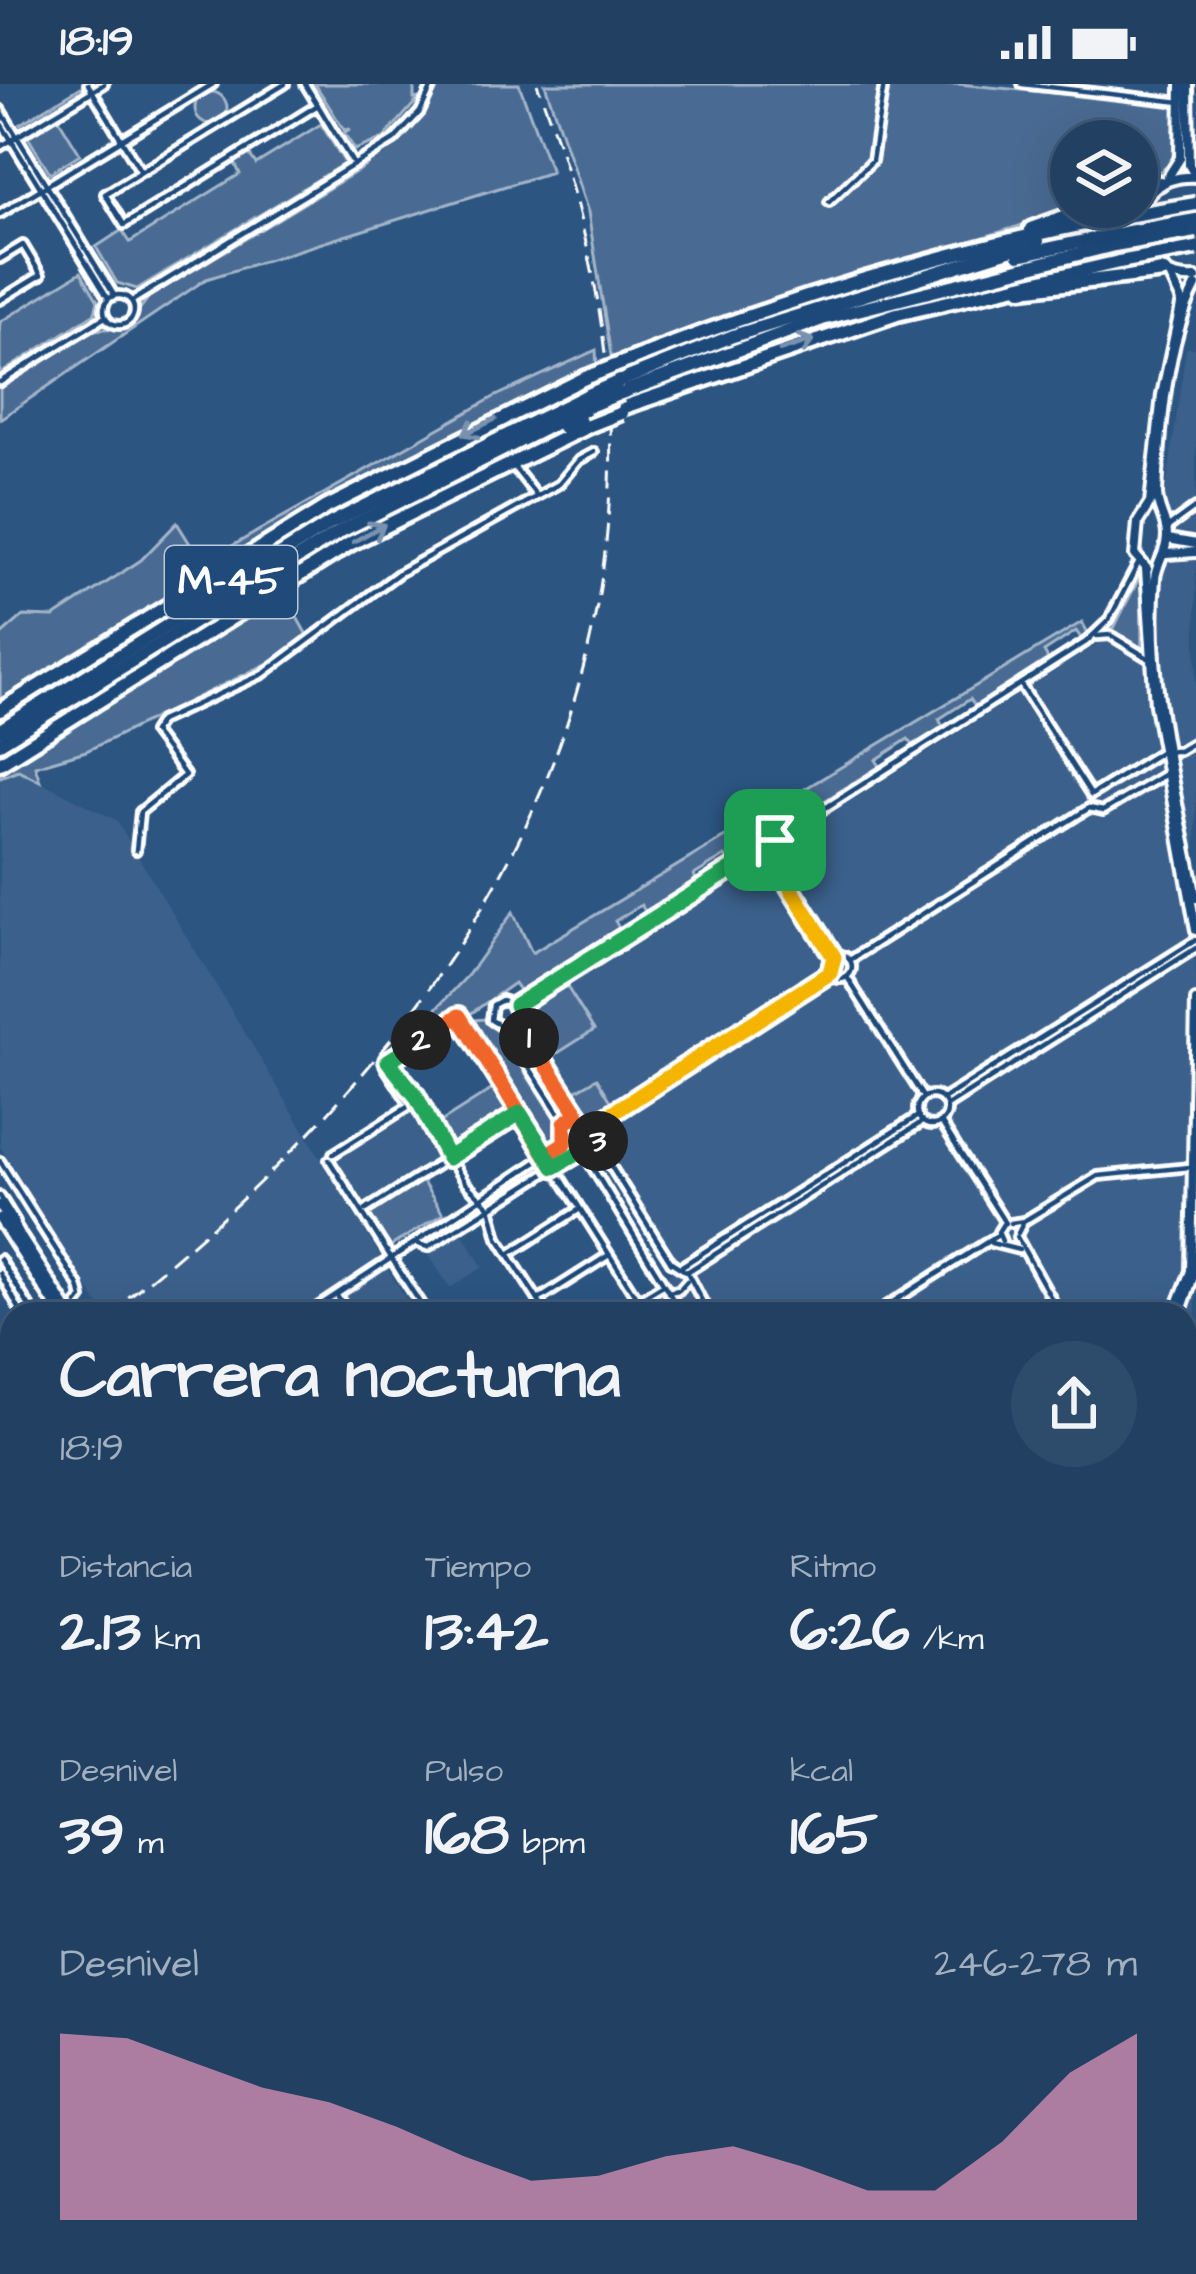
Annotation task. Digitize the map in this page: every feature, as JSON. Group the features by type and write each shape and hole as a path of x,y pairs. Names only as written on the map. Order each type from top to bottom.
{"highway":[{"path":"1158,184 1163,182"},
{"path":"1158,211 1196,204"},
{"name":"M-45","path":"0,730 258,565 471,455 822,319 1196,220"},
{"path":"981,246 1050,222"},
{"path":"0,708 226,567 395,469 585,378 810,294 981,246 1065,228"},
{"path":"914,280 1072,228"},
{"name":"M-45","path":"621,398 733,336 914,280 1113,240 1196,231"},
{"path":"226,567 471,455 621,398 687,384 949,300 1196,248"},
{"path":"949,300 1167,274"},
{"path":"0,763 351,543 587,412"},
{"name":"M-45","path":"0,742 471,455"},
{"path":"0,763 174,633"}],"main road":[{"path":"1163,182 1196,172 1189,155 1184,84"},
{"path":"1188,104 1180,158 1141,206 1137,235 1149,260 1167,274 1196,282 1172,375 1160,514 1167,533 1166,554 1157,568 1166,773 1196,929"},
{"path":"1166,752 1136,532 1146,514 1182,302 1167,274"},
{"path":"1146,514 1160,514"},
{"path":"1167,533 1196,548"},
{"path":"1166,554 1196,548"},
{"path":"1142,567 1157,568"},
{"path":"1166,773 1196,898"},
{"path":"1181,1302 1191,1271 1196,1000"},
{"path":"0,1205 59,1302"},
{"path":"0,1223 58,1302"},
{"path":"1182,1302 1196,1268"}],"street":[{"path":"0,147 90,88 104,84"},
{"path":"0,214 213,84"},
{"path":"285,84 105,194 124,224 319,105"},
{"path":"305,84 354,165"},
{"path":"0,122 111,297 131,301 406,129 433,84"},
{"path":"829,202 872,161 884,84"},
{"path":"1022,84 1100,88 1188,104"},
{"path":"90,88 141,172"},
{"path":"0,109 35,179 44,187"},
{"path":"0,260 23,245 41,275 2,299 0,289"},
{"path":"0,382 104,317 111,297"},
{"path":"104,317 125,324 134,314 131,301"},
{"path":"136,850 140,812 185,775 159,746 153,732 160,722 263,674 399,573 560,484 594,452"},
{"path":"514,467 536,495"},
{"path":"1167,533 1196,507"},
{"path":"1160,514 1186,513"},
{"path":"516,1005 753,856 758,837 775,840 1086,642 1109,620 1142,567"},
{"path":"1086,642 1105,634 1148,658"},
{"path":"1021,685 1106,806"},
{"path":"834,957 850,960 1089,808 1095,794 1166,752 1196,741"},
{"path":"1089,808 1098,812 1166,773 1153,759"},
{"path":"773,860 778,848 775,840"},
{"path":"753,856 773,860 834,957 830,973"},
{"path":"1017,1235 998,1216 941,1122 945,1103 1196,944"},
{"path":"850,960 847,976 923,1097 920,1119"},
{"path":"597,1123 830,973 847,976"},
{"path":"516,1005 502,1000 493,1005 491,1020 504,1028 565,1123 565,1143"},
{"path":"516,1005 518,1020 578,1114 597,1123"},
{"path":"419,1302 331,1157 414,1103 416,1096 388,1061 459,1016 638,1300"},
{"path":"504,1028 518,1020"},
{"path":"923,1097 945,1103"},
{"path":"414,1103 465,1183 490,1208"},
{"path":"366,1210 520,1113"},
{"path":"565,1123 578,1114"},
{"path":"668,1292 680,1290 686,1272 920,1119 941,1122"},
{"path":"597,1123 597,1144 671,1262 686,1272 702,1302"},
{"path":"326,1302 565,1143"},
{"path":"565,1143 581,1152 674,1302"},
{"path":"418,1244 428,1246 597,1144"},
{"path":"0,1161 79,1286 80,1302"},
{"path":"1005,1224 1024,1221 1098,1176 1195,1166"},
{"path":"490,1191 495,1231 538,1300 609,1255"},
{"path":"0,1196 59,1302"},
{"path":"509,1254 580,1209"},
{"path":"1024,1221 1017,1235 1019,1250 1052,1302"},
{"path":"1003,1240 1005,1224"},
{"path":"893,1302 992,1243 1017,1235"},
{"path":"1003,1240 1019,1250"},
{"path":"0,1259 27,1302"},
{"path":"659,1271 671,1262"},
{"path":"0,1273 16,1302"},
{"path":"635,1302 661,1286"},
{"path":"337,1295 341,1302"}],"shaded area":[{"path":"315,84 414,84 414,99 419,98 384,138 355,150 344,133 350,129 344,130"},
{"path":"445,84 519,84 551,172 206,279 0,419 0,388 94,330 126,327 149,297 364,167 411,127 433,89"},
{"path":"545,84 959,84 1178,105 1172,163 1158,173 1158,120 1050,120 1050,216 808,292 612,362 588,212"},
{"path":"81,87 88,99 58,118 80,154 50,173 20,124"},
{"path":"211,92 222,97 227,108 222,119 211,124 200,119 195,108 200,97"},
{"path":"321,124 345,163 137,289 117,283 96,247 122,230 130,242 240,174 234,161 248,152 256,164"},
{"path":"81,272 98,301 95,313 0,374 0,322"},
{"path":"1186,348 1196,348 1196,1302 625,1302 678,1268 521,1011 1107,638 1138,580 1157,575 1167,558 1170,535 1164,506"},
{"path":"596,350 597,369 379,473 0,702 0,636 23,616 54,617 141,560 177,523 202,563 494,397"},
{"path":"1138,580 1141,582 1142,649 1113,630"},
{"path":"284,594 308,637 293,651 86,751 35,766 40,781 18,770 0,777 0,771"},
{"path":"1082,622 1088,633 1081,638 1076,631 1044,652 1048,659 975,706 970,699 939,719 943,727 913,745 908,739 876,760 880,766 821,803 816,797 785,817 789,824 775,833 757,834 749,849 729,862 725,856 694,875 697,882 647,914 641,905 615,921 621,931 522,994 514,983 466,1017 462,1012 397,1051 468,975 513,912 532,953"},
{"path":"18,770 116,820 408,1302 97,1302 0,1146 0,778"},
{"path":"564,982 594,1030 550,1058 523,1011"},
{"path":"484,1019 500,1033 558,1124 559,1138 552,1145 545,1143 472,1028 474,1020"},
{"path":"597,1078 612,1103 592,1114 572,1093"},
{"path":"499,1085 516,1113 453,1152 436,1125"},
{"path":"411,1111 440,1158 363,1206 336,1159"},
{"path":"422,1181 443,1214 389,1247 369,1215"},
{"path":"462,1233 483,1267 450,1288 428,1254"}],"railway":[{"path":"121,1302 250,1191 374,1060 474,921 549,772 595,615 611,448 592,271 537,84"}],"route":[{"path":"775,840 758,837 751,848 753,856 516,1005 518,1020 578,1114 565,1123 565,1143 546,1155 520,1113 459,1016 388,1061 416,1096 414,1103 448,1158 520,1113 554,1167 597,1144 597,1123 830,973 834,957 773,860 778,853 775,840"}]}
